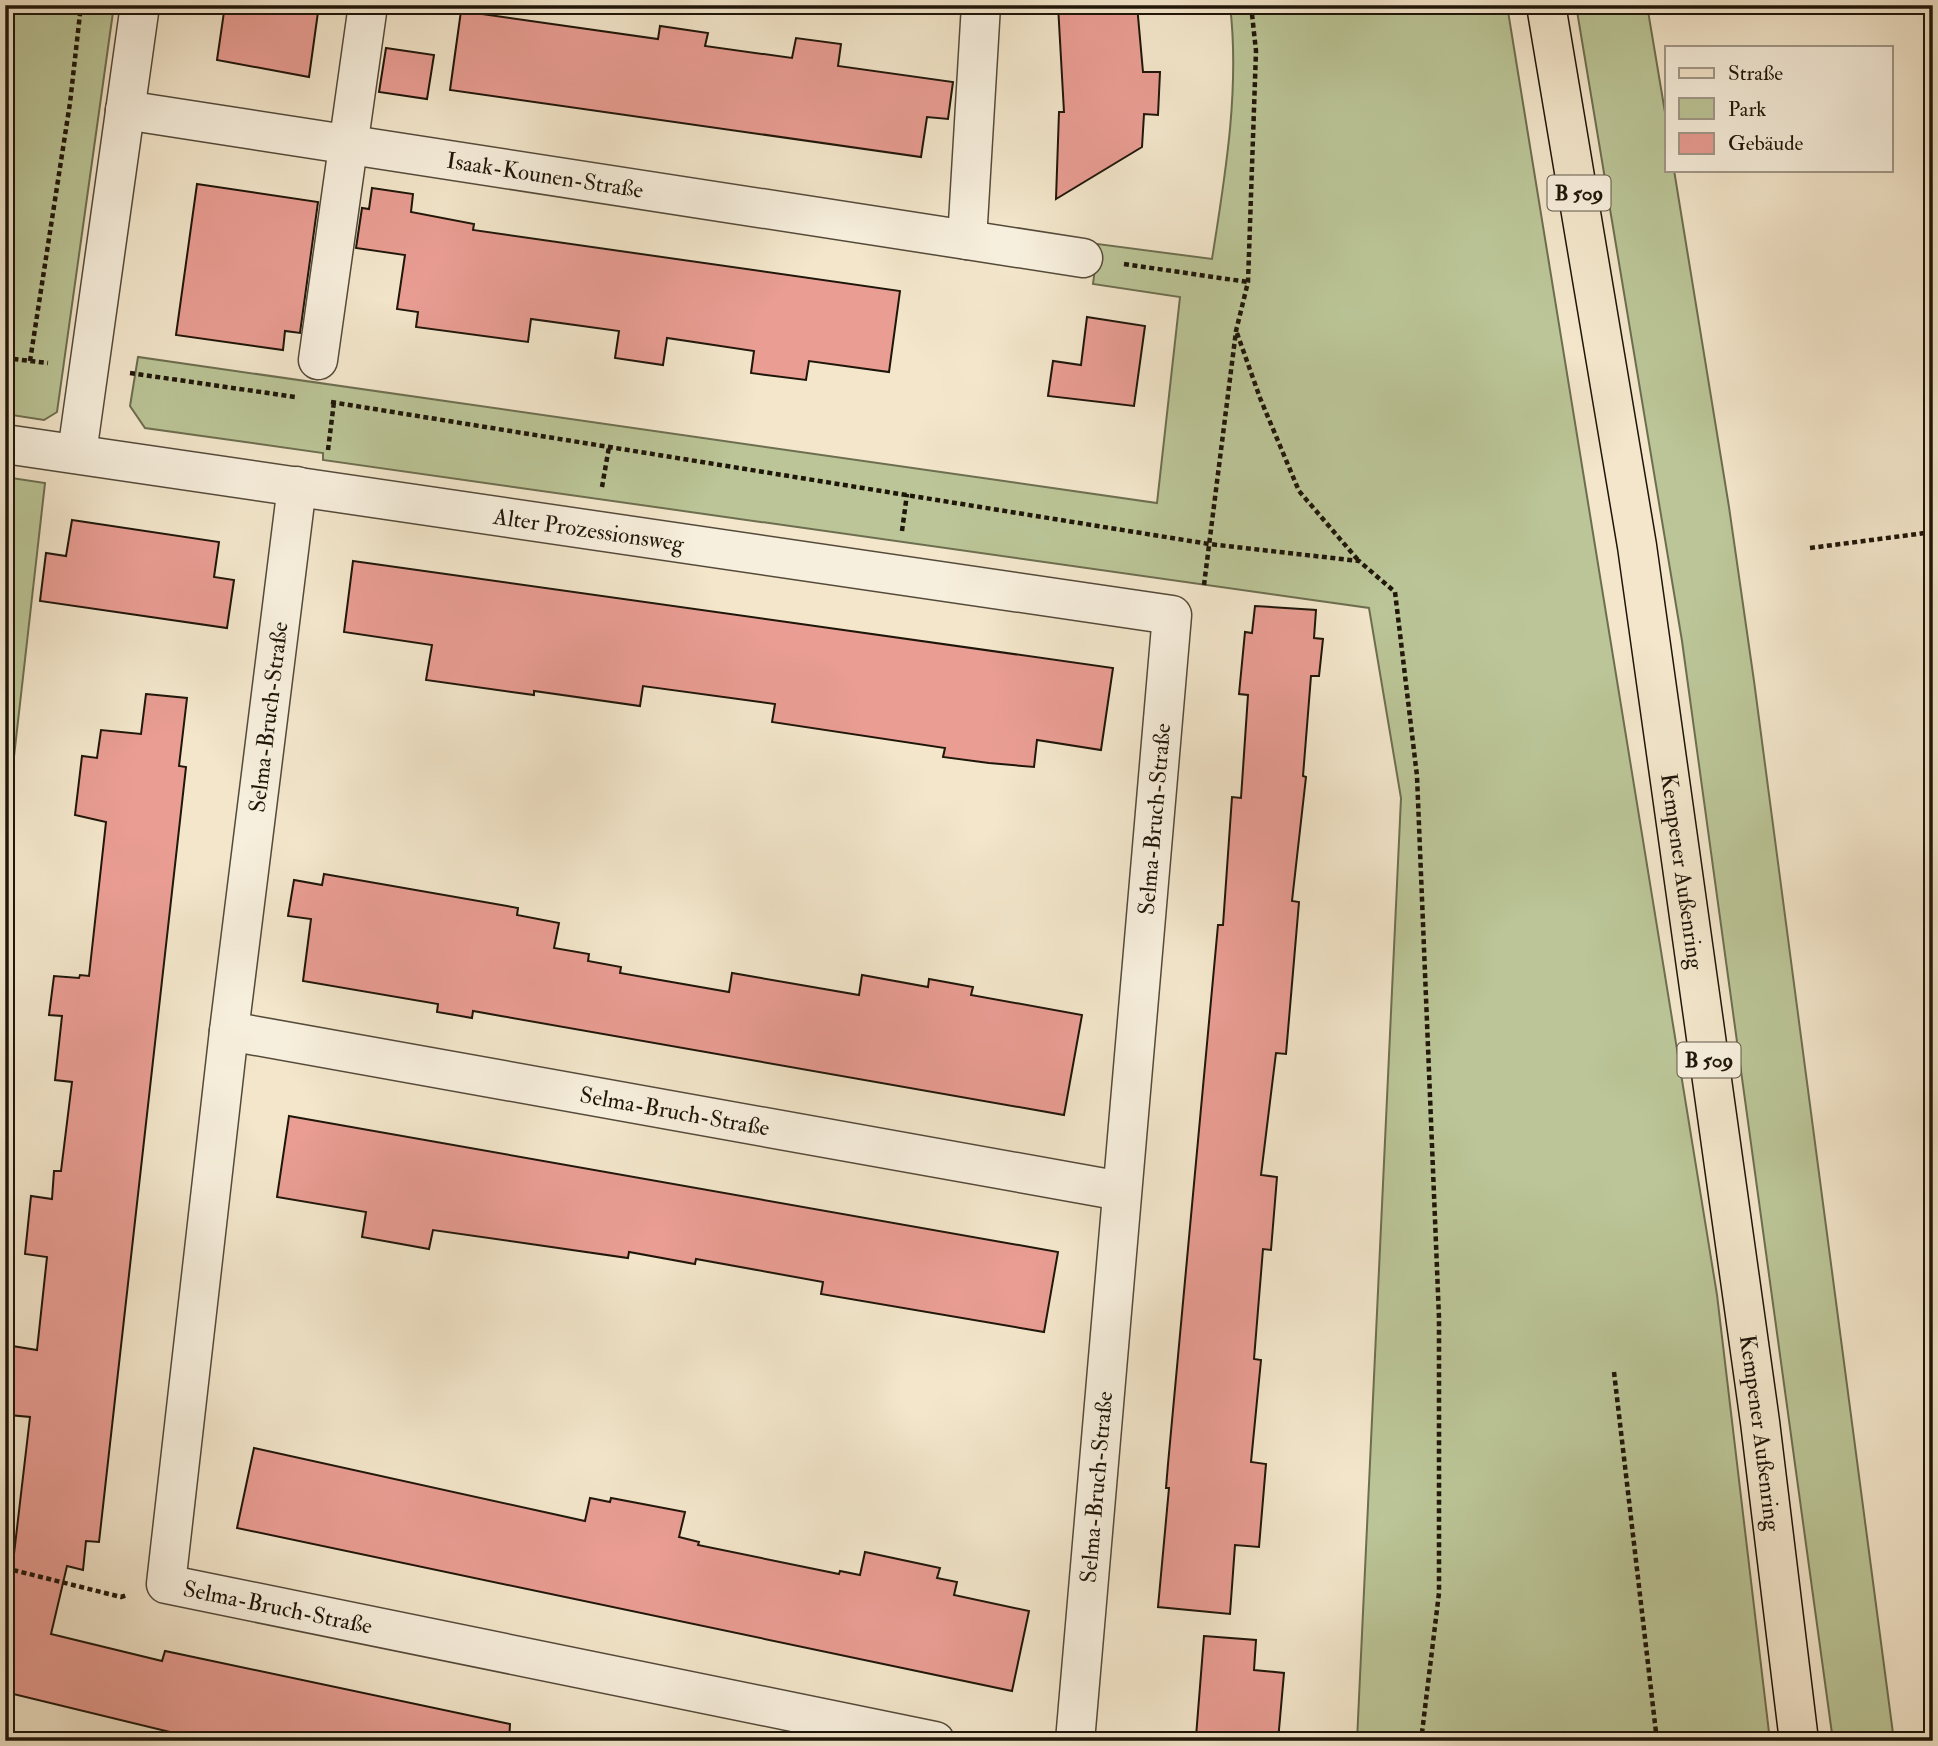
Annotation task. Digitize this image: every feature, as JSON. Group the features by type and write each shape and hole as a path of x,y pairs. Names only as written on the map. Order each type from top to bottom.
{"main road":[{"name":"Kempener Außenring","path":"1546,5 1637,546 1760,1422 1799,1741"}],"street":[{"path":"77,453 140,5"},
{"path":"318,360 369,5"},
{"path":"967,240 981,5"},
{"name":"Isaak-Kounen-Straße","path":"125,110 1083,258"},
{"name":"Alter Prozessionsweg","path":"5,444 1171,615"},
{"name":"Selma-Bruch-Straße","path":"297,486 229,1031 166,1584 936,1741"},
{"name":"Selma-Bruch-Straße","path":"1075,1741 1171,615"},
{"name":"Selma-Bruch-Straße","path":"229,1031 1121,1191"}],"path":[{"path":"30,361 70,103 81,5"},
{"path":"1171,615 1203,593 1236,331 1248,282 1256,51 1251,5"},
{"path":"1083,258 1248,282"},
{"path":"1236,331 1260,398 1299,491 1359,561 1395,592 1416,776 1439,1318 1439,1593 1421,1741"},
{"path":"91,367 307,398"},
{"path":"321,400 1209,544 1359,561"},
{"path":"1810,548 1933,531"},
{"path":"1614,1373 1657,1741"},
{"path":"5,1568 121,1597 166,1584"}],"green space":[{"path":"5,5 114,5 57,412 44,420 5,414"},
{"path":"1230,5 1507,5 1717,1295 1770,1741 1357,1741 1401,798 1369,608 323,460 323,453 145,428 130,406 138,357 1157,503 1180,297 1093,284 1098,244 1212,259 1230,133 1233,37"},
{"path":"1576,5 1647,5 1665,112 1665,172 1674,172 1729,507 1754,681 1894,1741 1833,1741 1682,641"},
{"path":"5,477 45,483 5,836"}],"building":[{"path":"225,5 319,5 309,77 217,60"},
{"path":"1058,5 1137,5 1143,72 1160,72 1158,115 1144,114 1142,147 1056,199 1059,112 1064,112"},
{"path":"461,11 658,39 660,26 708,33 705,46 792,58 796,38 841,44 838,66 953,82 948,119 927,117 921,157 450,90"},
{"path":"386,48 434,55 427,99 379,92"},
{"path":"197,184 318,202 300,333 285,331 283,350 176,335"},
{"path":"372,188 413,194 411,212 474,224 473,230 900,291 889,372 809,361 806,380 751,373 754,351 667,338 663,365 615,358 619,331 531,319 528,342 416,327 418,312 397,309 405,255 356,248 362,208 369,209"},
{"path":"1087,317 1145,326 1134,406 1048,396 1053,361 1081,365"},
{"path":"72,520 219,542 214,577 234,580 227,628 40,601 46,553 66,556"},
{"path":"353,561 1113,668 1101,750 1037,740 1034,767 989,763 943,757 945,748 772,722 775,704 643,686 640,706 534,691 534,695 426,680 432,645 344,632"},
{"path":"1255,606 1316,610 1314,638 1323,639 1319,676 1311,676 1303,776 1306,777 1292,901 1299,902 1286,1054 1276,1053 1261,1175 1277,1177 1271,1250 1263,1249 1254,1359 1261,1360 1251,1462 1266,1464 1259,1547 1235,1545 1230,1614 1158,1607 1169,1488 1166,1488 1168,1464 1218,925 1223,925 1232,797 1241,798 1248,695 1239,694 1245,632 1252,633"},
{"path":"146,694 187,698 179,766 186,767 99,1542 86,1541 83,1570 67,1566 51,1634 162,1661 165,1651 510,1724 509,1741 207,1741 5,1692 5,1658 13,1627 5,1626 5,1587 10,1588 30,1417 9,1415 12,1393 7,1392 12,1346 37,1350 47,1257 25,1254 31,1196 52,1199 54,1171 61,1171 72,1082 55,1080 62,1016 49,1015 54,976 89,976 106,822 75,815 82,756 97,758 101,730 141,734"},
{"path":"324,874 518,908 517,915 559,923 554,948 589,954 588,961 621,967 620,973 729,992 732,973 859,995 862,975 928,987 929,979 973,987 971,995 1082,1015 1064,1115 473,1011 472,1018 437,1012 438,1004 303,981 311,919 288,916 294,880 322,885"},
{"path":"289,1116 1058,1252 1044,1332 821,1294 823,1282 696,1259 695,1264 629,1252 628,1258 433,1230 429,1249 362,1237 366,1212 277,1197"},
{"path":"254,1448 585,1521 590,1498 610,1502 611,1498 685,1512 679,1537 699,1542 698,1545 839,1574 840,1571 860,1575 865,1552 940,1568 937,1578 957,1582 954,1595 1029,1611 1012,1691 237,1528"},
{"path":"1204,1636 1256,1640 1254,1670 1284,1673 1278,1741 1196,1737"}]}
